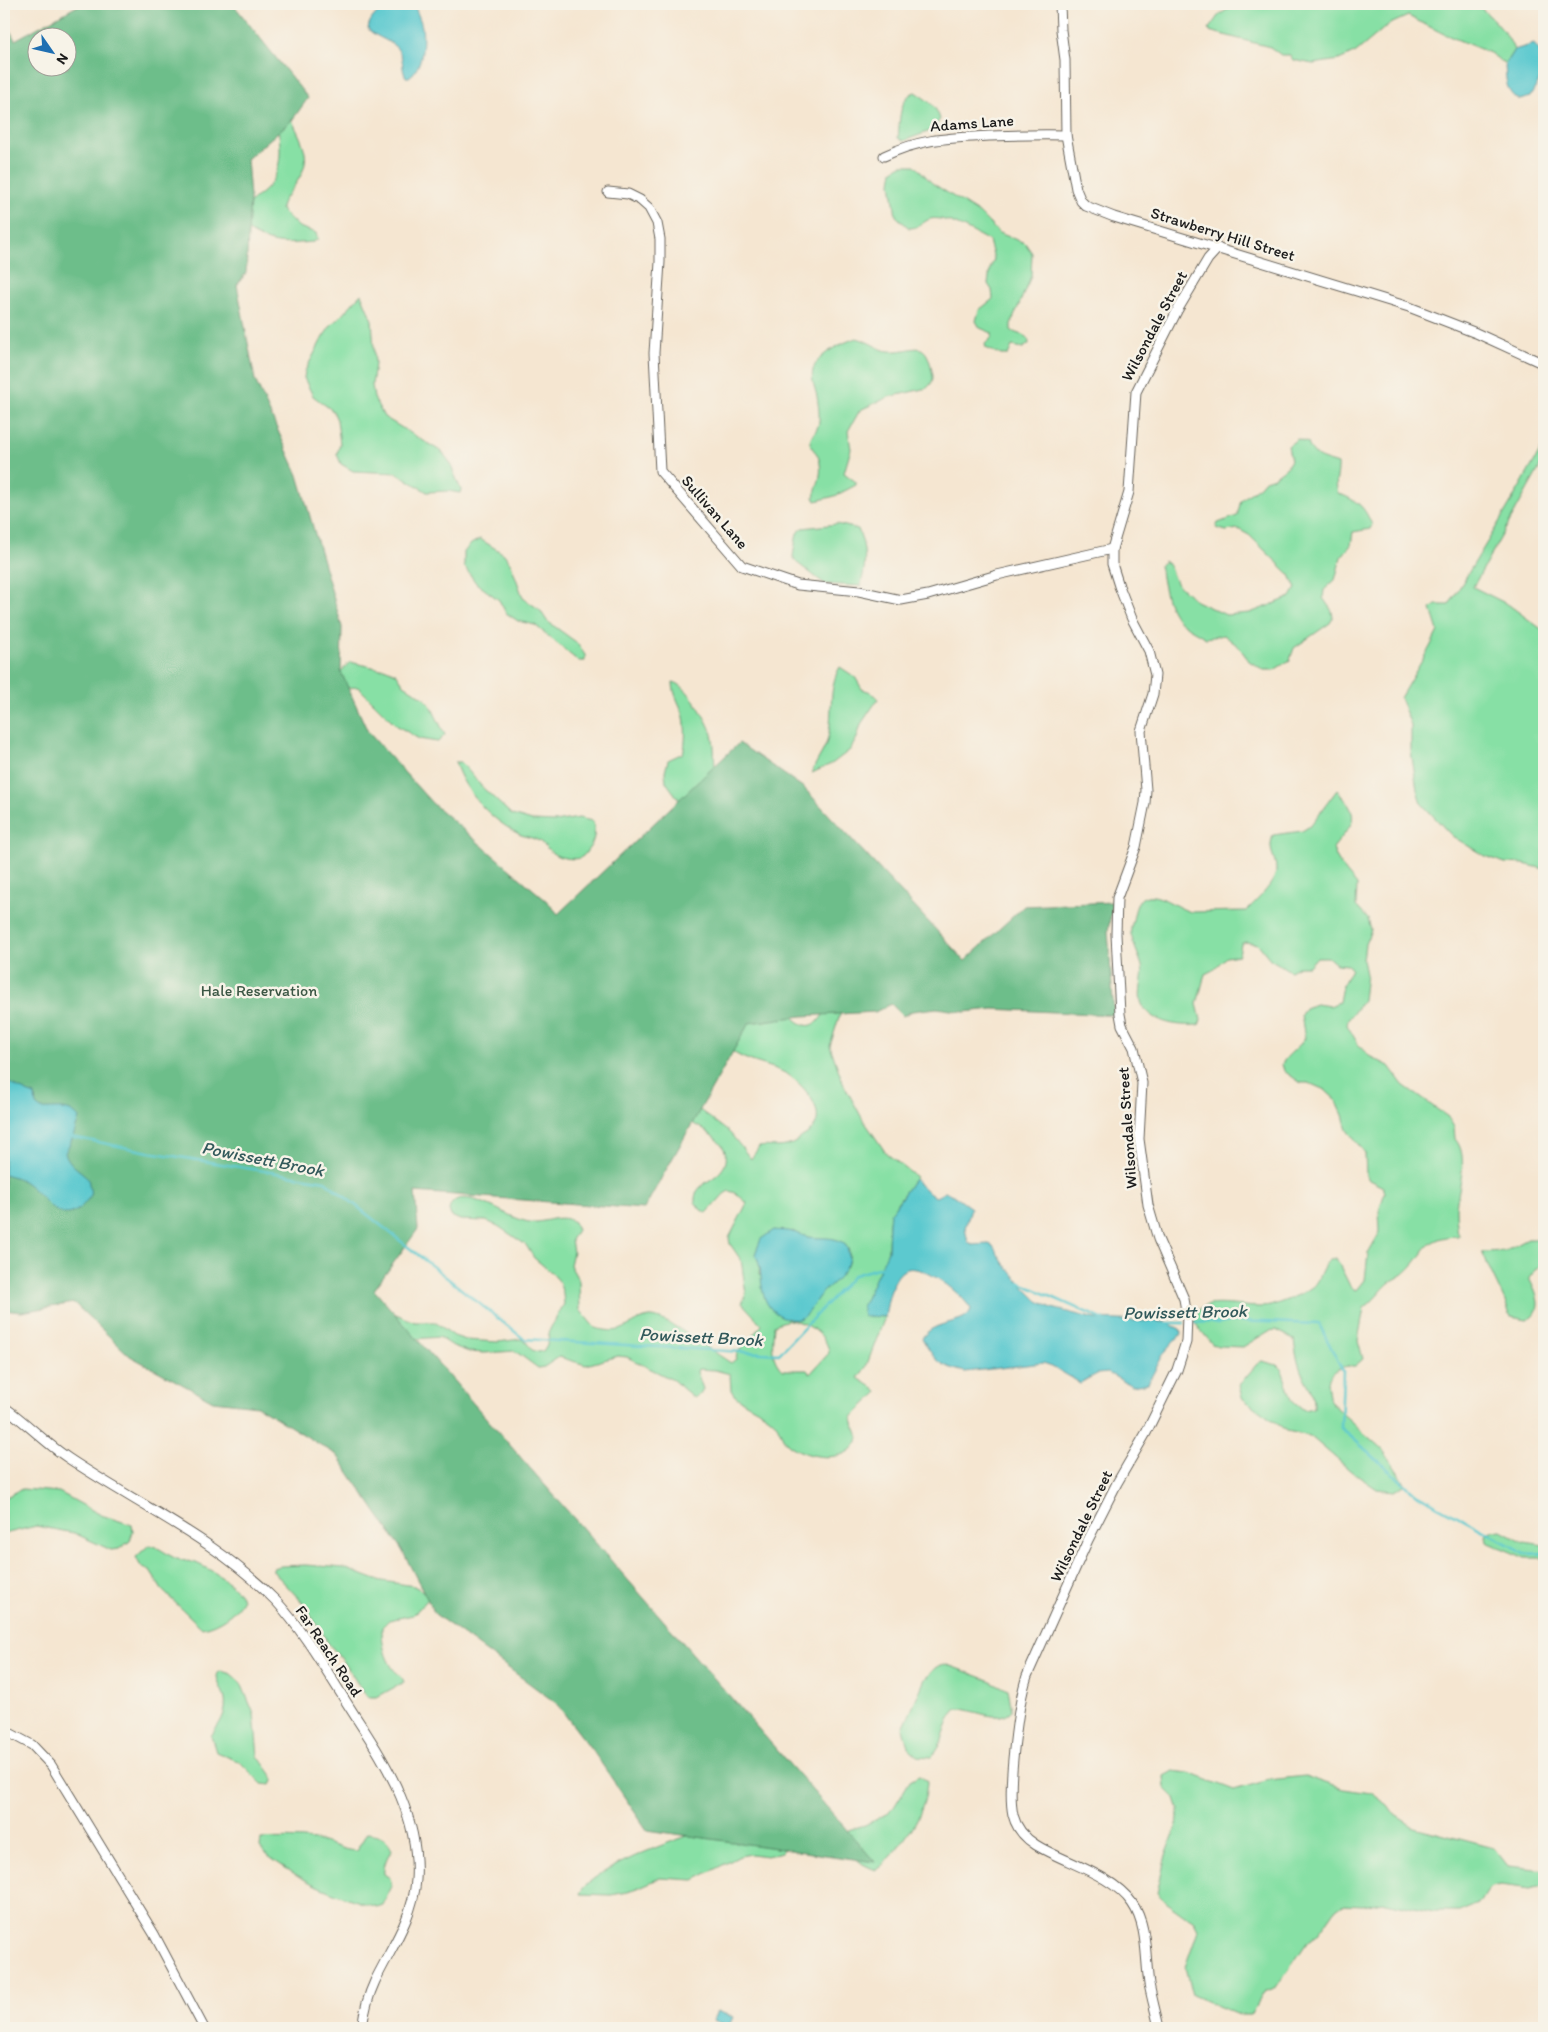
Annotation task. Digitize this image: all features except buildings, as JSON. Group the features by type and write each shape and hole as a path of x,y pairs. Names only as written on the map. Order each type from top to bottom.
{"street":[{"name":"Strawberry Hill Street","path":"1060,4 1065,60 1066,135 1076,189 1081,201 1086,206 1095,211 1409,307 1476,333 1544,364"},
{"name":"Adams Lane","path":"884,156 900,148 944,138 1031,134 1066,135"},
{"name":"Sullivan Lane","path":"608,192 628,194 640,200 649,208 657,223 660,239 654,353 660,471 742,566 798,585 858,591 901,600 928,595 997,575 1112,549"},
{"name":"Wilsondale Street","path":"1159,2028 1150,1985 1143,1932 1135,1908 1123,1893 1107,1882 1037,1845 1024,1834 1013,1814 1012,1784 1021,1694 1026,1676 1088,1540 1120,1478 1146,1434 1177,1370 1186,1342 1188,1326 1184,1299 1158,1239 1148,1205 1139,1139 1142,1083 1134,1048 1122,1025 1120,1014 1116,898 1136,848 1145,803 1141,731 1153,694 1155,675 1149,651 1132,619 1118,586 1112,564 1112,549 1129,492 1137,389 1177,311 1208,259 1218,248"},
{"name":"Far Reach Road","path":"4,1407 68,1458 160,1513 216,1550 276,1601 297,1627 390,1771 404,1802 415,1853 416,1880 412,1904 405,1924 374,1983 367,2002 362,2028"},
{"path":"4,1730 32,1745 52,1765 154,1934 204,2028"}],"green space":[{"name":"Hale Reservation","path":"81,4 233,4 308,98 293,119 247,159 250,197 246,273 237,285 255,380 298,475 342,627 341,672 368,732 432,803 548,902 558,914 739,743 804,788 965,961 1024,906 1113,902 1108,931 1114,1015 993,1009 964,1012 937,1008 912,1011 903,1016 891,1004 875,1012 802,1016 749,1023 644,1209 415,1192 418,1229 374,1290 875,1862 647,1830 595,1754 556,1703 435,1614 402,1550 337,1455 257,1406 213,1401 130,1356 74,1303 21,1312 4,1310 4,19 15,40 28,33 28,78 78,78 78,28 37,28"},
{"path":"1235,4 1447,4 1481,8 1504,32 1514,50 1505,64 1490,53 1444,34 1408,16 1388,25 1356,52 1339,60 1313,64 1293,60 1290,55 1281,55 1270,47 1208,30 1218,16"},
{"path":"915,92 933,106 940,119 933,130 903,141 898,138 901,112 905,100"},
{"path":"276,118 291,118 304,148 305,156 302,173 284,200 281,210 299,227 316,233 318,239 313,242 272,242 247,230 250,203 265,190 276,174 279,165 280,146"},
{"path":"902,165 915,165 932,183 979,213 999,233 1025,243 1032,253 1031,276 1011,324 1011,330 1025,336 1029,340 1029,344 1023,348 1012,346 1008,355 1001,355 986,348 985,344 992,337 992,333 980,328 976,321 979,310 993,299 992,290 988,284 990,269 994,259 989,241 952,222 944,220 930,219 918,226 909,228 896,216 891,183 893,170"},
{"path":"361,294 372,320 375,364 372,385 374,398 384,417 442,452 449,461 461,490 460,493 448,491 427,492 397,473 353,471 341,464 337,454 340,444 337,420 333,411 313,396 304,378 305,371 323,337 332,324"},
{"path":"856,338 885,351 922,349 929,360 933,374 932,380 927,388 889,397 860,410 848,431 851,449 844,473 856,482 856,485 835,496 816,501 814,497 820,477 820,462 810,443 818,426 819,408 812,374 818,360 839,345"},
{"path":"1297,439 1308,443 1313,452 1320,458 1338,464 1336,485 1338,493 1359,504 1366,512 1372,525 1370,529 1353,532 1351,545 1341,557 1335,580 1324,590 1323,598 1332,611 1333,618 1330,623 1294,648 1290,660 1274,670 1264,670 1249,661 1239,647 1224,635 1206,638 1177,618 1166,596 1160,565 1164,561 1169,565 1176,583 1196,601 1226,615 1250,613 1291,597 1296,588 1290,575 1249,535 1238,529 1226,531 1216,528 1218,523 1237,516 1241,500 1265,480 1274,477 1286,468 1291,460 1288,446"},
{"path":"1544,444 1544,460 1473,587 1509,605 1544,631 1544,869 1524,864 1505,863 1483,855 1452,836 1421,803 1411,751 1411,725 1400,698 1438,631 1431,609 1436,605 1449,605"},
{"path":"837,524 858,529 861,536 865,564 860,586 825,584 796,562 793,556 797,533 803,528"},
{"path":"480,539 504,554 511,564 523,598 540,610 547,621 576,642 585,655 585,661 578,661 535,625 518,621 506,613 499,600 476,583 464,566 464,552 471,544"},
{"path":"350,662 381,669 384,668 396,673 404,685 423,697 431,706 445,735 438,742 419,739 396,725 358,687 346,688 339,674"},
{"path":"840,667 855,677 862,689 871,692 878,699 861,724 857,738 850,750 833,763 812,773 827,741 833,684"},
{"path":"673,682 684,689 700,710 709,725 712,735 715,767 855,989 839,1017 830,1046 843,1083 862,1118 886,1153 916,1177 897,1203 889,1222 888,1251 864,1315 885,1317 866,1367 858,1378 875,1389 877,1393 852,1417 858,1436 853,1448 836,1456 814,1455 794,1448 787,1443 773,1420 734,1395 731,1390 730,1374 715,1370 698,1369 697,1372 703,1389 694,1398 673,1380 627,1357 618,1356 586,1365 559,1357 544,1367 538,1368 515,1351 469,1352 453,1346 439,1337 414,1339 389,1311 415,1322 435,1322 454,1336 466,1340 498,1342 521,1339 532,1350 543,1351 547,1345 550,1329 564,1304 559,1281 534,1258 526,1245 498,1226 486,1221 460,1220 451,1216 449,1210 453,1202 460,1199 469,1199 489,1205 527,1222 565,1218 574,1222 577,1230 571,1240 573,1252 570,1265 579,1281 580,1310 595,1328 614,1331 642,1319 657,1318 678,1328 731,1363 736,1359 737,1353 762,1325 742,1303 746,1294 741,1260 730,1244 729,1238 747,1203 736,1193 729,1191 707,1213 701,1210 695,1202 699,1188 718,1174 726,1163 725,1152 719,1143 696,1125 661,1108 689,1102 730,1133 751,1159 759,1147 781,1147 794,1143 810,1132 816,1124 817,1117 814,1103 804,1089 787,1074 744,1058 730,1050 746,1021 786,1010 799,1022 809,1026 819,1020 829,1005 666,782 665,772 668,760 683,753 685,740 684,717","holes":["792,1231 807,1237 838,1241 848,1249 847,1266 816,1298 805,1314 759,1274 760,1262","788,1320 809,1326 825,1340 828,1346 829,1353 810,1374 807,1370 782,1370 775,1360 773,1354 774,1325"]},
{"path":"455,762 461,762 482,787 512,815 532,821 554,822 579,818 592,821 594,834 590,847 580,858 563,858 552,853 539,841 510,829 490,814 472,795"},
{"path":"1337,790 1350,807 1352,820 1346,832 1333,848 1340,863 1357,885 1356,906 1368,919 1371,930 1365,944 1363,960 1366,974 1363,1000 1348,1020 1347,1025 1358,1044 1369,1056 1389,1066 1403,1085 1448,1117 1454,1127 1455,1139 1462,1154 1462,1172 1456,1208 1458,1236 1438,1239 1432,1243 1406,1272 1389,1283 1364,1308 1358,1340 1363,1359 1355,1366 1339,1369 1327,1381 1329,1397 1336,1408 1383,1450 1406,1484 1394,1491 1377,1489 1352,1472 1310,1436 1287,1431 1242,1398 1239,1385 1257,1364 1262,1361 1277,1365 1282,1370 1292,1400 1304,1410 1314,1408 1312,1393 1298,1363 1294,1339 1276,1330 1269,1331 1243,1347 1219,1346 1212,1344 1194,1322 1200,1309 1207,1305 1224,1304 1263,1307 1292,1298 1312,1287 1324,1266 1336,1258 1351,1288 1357,1290 1365,1280 1368,1253 1380,1232 1379,1211 1385,1192 1383,1187 1369,1180 1366,1175 1365,1153 1347,1130 1336,1100 1325,1090 1309,1083 1301,1083 1284,1071 1282,1064 1305,1038 1301,1015 1305,1008 1316,1004 1330,1006 1339,1002 1342,986 1351,969 1348,965 1336,964 1328,957 1317,957 1309,966 1299,966 1290,971 1270,959 1258,944 1245,942 1241,944 1239,955 1226,957 1213,970 1205,974 1197,1004 1201,1020 1199,1025 1171,1024 1152,1015 1143,1005 1140,995 1143,972 1131,932 1134,913 1138,904 1142,898 1148,896 1161,898 1192,912 1246,911 1273,881 1276,865 1271,850 1273,835 1302,831 1310,826"},
{"path":"1528,1239 1544,1239 1544,1261 1529,1278 1538,1301 1538,1306 1533,1316 1527,1320 1511,1317 1482,1252 1505,1251"},
{"path":"22,1489 59,1492 101,1515 132,1525 133,1531 130,1541 119,1549 111,1550 74,1533 36,1526 4,1534 4,1498"},
{"path":"1502,1530 1524,1542 1544,1545 1544,1558 1525,1558 1487,1542 1486,1535 1493,1531"},
{"path":"149,1545 157,1547 177,1559 196,1563 210,1570 239,1593 243,1599 240,1604 226,1618 202,1628 162,1590 150,1571 140,1565 136,1557"},
{"path":"305,1565 344,1568 376,1580 414,1586 431,1596 413,1615 389,1620 382,1627 383,1644 388,1660 404,1682 377,1697 369,1697 363,1692 342,1659 328,1643 304,1604 273,1571 273,1568 281,1566"},
{"path":"945,1664 991,1681 1008,1690 1012,1710 1007,1714 993,1716 957,1709 949,1721 936,1752 931,1757 918,1756 908,1747 903,1728 925,1679 935,1668"},
{"path":"221,1671 231,1674 241,1683 254,1714 258,1756 273,1777 271,1785 262,1784 240,1762 216,1752 211,1736 222,1718 225,1707 224,1696 217,1677 217,1674"},
{"path":"1173,1771 1189,1773 1234,1790 1269,1780 1305,1776 1343,1789 1371,1793 1388,1805 1395,1815 1414,1827 1494,1848 1508,1866 1544,1870 1544,1886 1531,1889 1501,1885 1492,1887 1486,1891 1478,1904 1459,1912 1432,1912 1382,1901 1362,1905 1343,1904 1336,1909 1319,1933 1308,1941 1277,1987 1264,1992 1251,2015 1239,2015 1192,1995 1185,1967 1198,1930 1194,1922 1166,1902 1157,1893 1166,1855 1177,1825 1179,1810 1175,1798 1165,1788 1164,1776"},
{"path":"919,1776 927,1781 926,1791 920,1813 909,1832 881,1867 876,1870 858,1861 850,1848 846,1835 848,1830 865,1825 888,1813 894,1807 910,1781"},
{"path":"713,1828 779,1844 783,1850 767,1856 751,1854 740,1856 694,1880 660,1878 628,1892 611,1895 580,1894 587,1884 600,1874 619,1864 662,1845"},
{"path":"367,1833 382,1837 388,1842 392,1850 386,1861 384,1874 390,1878 392,1886 383,1905 377,1907 341,1896 309,1882 272,1859 260,1847 261,1839 281,1838 315,1840 356,1851"}],"water":[{"path":"387,4 414,4 421,21 423,40 420,61 414,73 409,77 406,77 404,74 401,56 394,45 368,29 372,18"},
{"path":"1534,44 1543,55 1542,76 1530,97 1520,100 1511,94 1509,90 1505,64 1514,50"},
{"path":"4,1081 35,1095 36,1105 41,1109 71,1111 79,1118 65,1153 72,1164 88,1178 91,1195 80,1208 71,1213 63,1214 55,1210 32,1187 23,1181 4,1174"},
{"path":"914,1179 930,1194 936,1197 945,1192 953,1195 971,1208 965,1228 968,1243 973,1245 989,1244 993,1246 1004,1264 1038,1301 1052,1308 1095,1319 1165,1322 1180,1329 1181,1334 1164,1353 1148,1383 1132,1386 1108,1373 1097,1374 1080,1383 1052,1366 1043,1363 965,1372 949,1367 934,1357 922,1338 935,1327 963,1318 971,1309 960,1296 943,1282 923,1271 915,1269 907,1269 898,1276 891,1290 885,1317 864,1316 862,1307 888,1251 890,1214"},
{"path":"774,1230 791,1231 808,1237 838,1240 843,1243 848,1251 849,1258 845,1270 821,1294 802,1318 792,1319 781,1316 765,1300 760,1269 755,1254 761,1239"},
{"path":"717,2011 733,2017 729,2026 713,2020"}],"waterway":[{"name":"Powissett Brook","path":"72,1137 149,1152 325,1181 524,1339 779,1354 854,1275 884,1266"},
{"name":"Powissett Brook","path":"1018,1282 1104,1320"},
{"name":"Powissett Brook","path":"1190,1323 1207,1322 1218,1324 1233,1321 1319,1324 1343,1371 1341,1428 1416,1494 1526,1554 1544,1553"},
{"name":"Powissett Brook","path":"1167,1323 1184,1323"}]}
